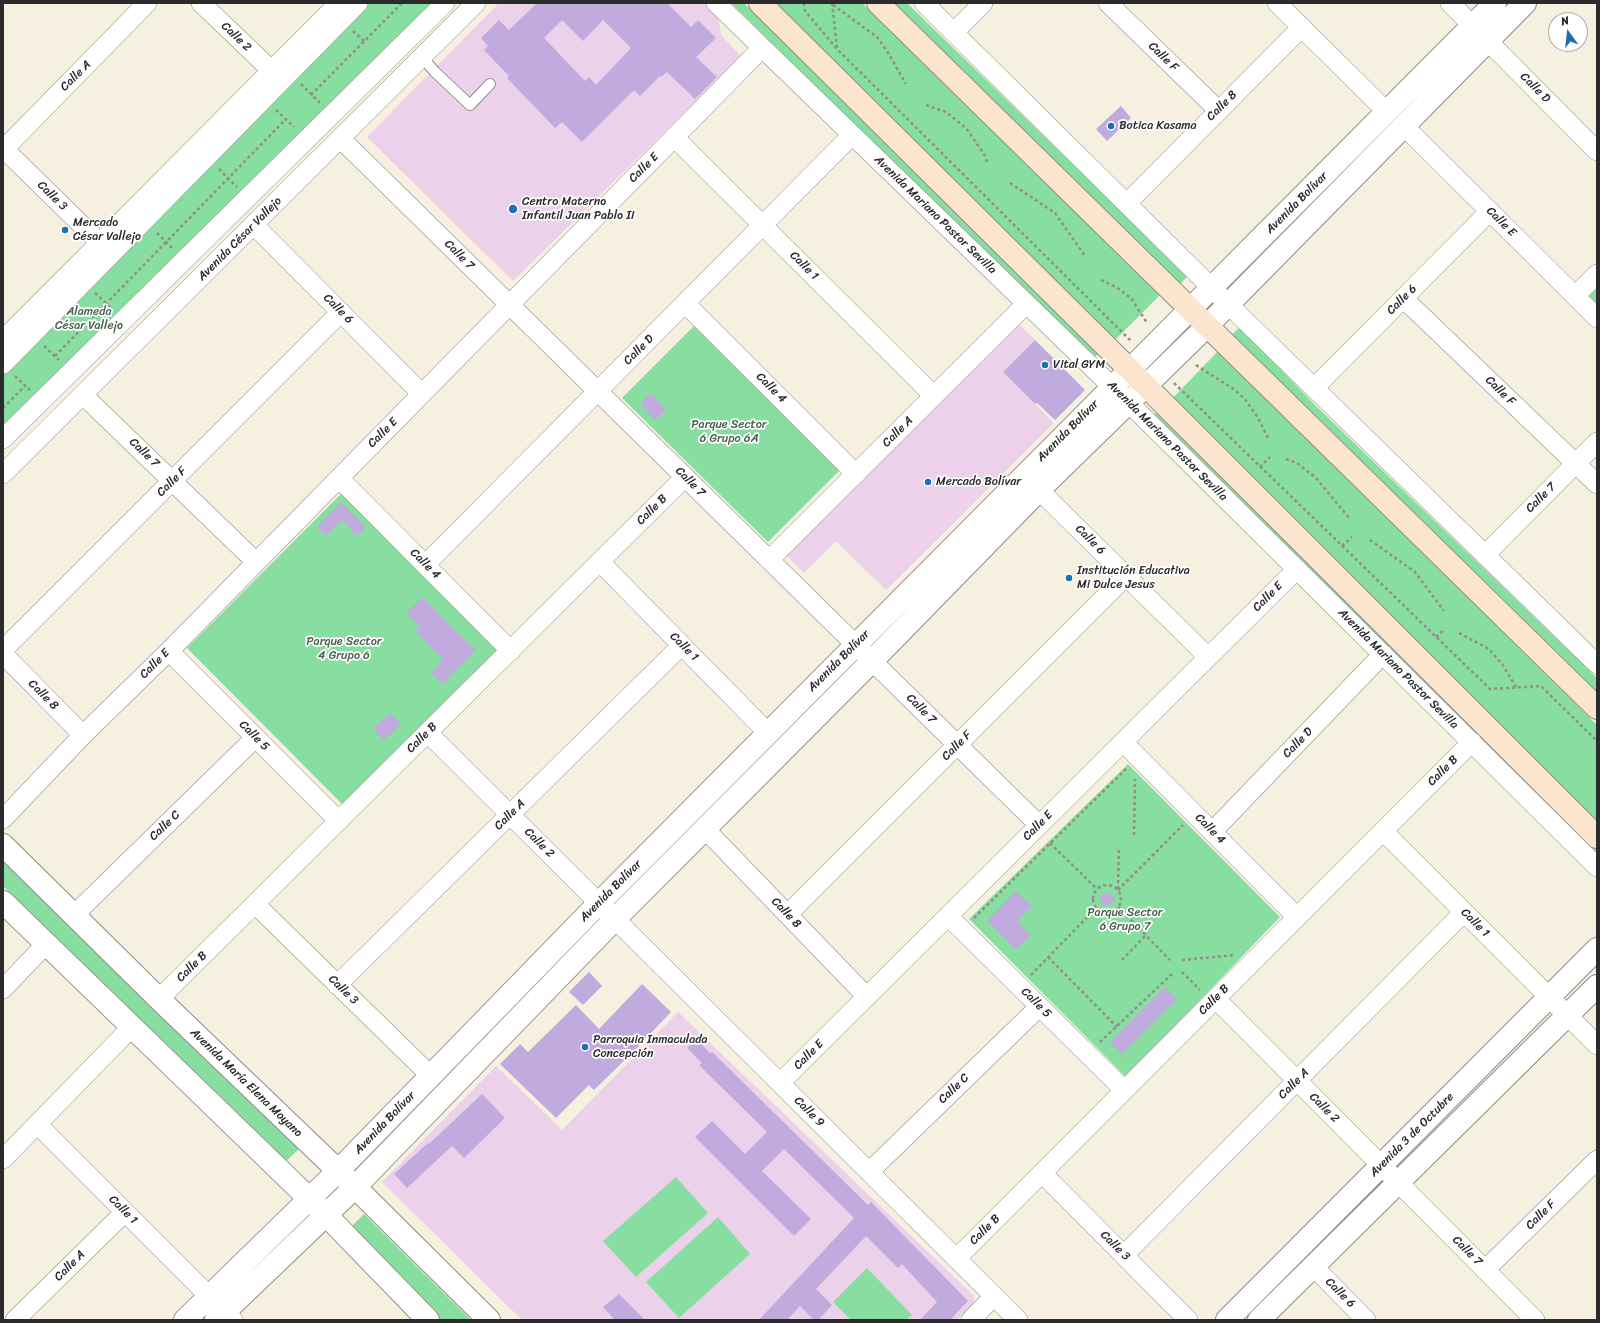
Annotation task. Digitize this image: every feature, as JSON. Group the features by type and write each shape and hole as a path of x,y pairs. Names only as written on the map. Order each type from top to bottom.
{"main road":[{"name":"Avenida Mariano Pastor Sevilla","path":"760,3 1597,837"},
{"path":"878,3 1597,708"}],"street":[{"name":"Calle A","path":"3,149 148,3"},
{"name":"Calle 2","path":"200,3 272,71"},
{"path":"7,328 100,243 339,3"},
{"path":"8,369 358,3"},
{"name":"Avenida César Vallejo","path":"3,439 445,3"},
{"name":"Avenida César Vallejo","path":"3,474 476,3"},
{"name":"Avenida Mariano Pastor Sevilla","path":"716,3 1128,402 1597,867"},
{"path":"924,3 1212,289 1597,664"},
{"path":"954,32 983,3"},
{"name":"Calle F","path":"1108,3 1218,110"},
{"path":"1277,3 1387,112"},
{"name":"Calle D","path":"1450,3 1597,151"},
{"name":"Avenida Bolívar","path":"185,1320 338,1171 599,903 855,644 1212,289 1495,3"},
{"name":"Avenida Bolívar","path":"225,1317 355,1187 615,919 872,661 1039,490 1207,326 1525,3"},
{"name":"Calle 8","path":"1126,203 1302,27"},
{"name":"Calle E","path":"3,819 83,735 169,651 762,48"},
{"name":"Calle E","path":"1404,126 1597,318"},
{"name":"Calle D","path":"425,565 852,135"},
{"name":"Calle 1","path":"674,137 934,396"},
{"name":"Calle 7","path":"340,138 958,745 1038,827"},
{"name":"Calle 3","path":"3,149 100,243"},
{"name":"Calle 6","path":"1314,388 1490,211"},
{"name":"Calle 6","path":"254,225 422,394"},
{"path":"1575,296 1597,274"},
{"name":"Calle F","path":"1403,298 1597,484"},
{"name":"Calle 4","path":"685,303 856,474"},
{"name":"Calle A","path":"769,560 1026,304"},
{"name":"Calle F","path":"3,650 341,312"},
{"name":"Calle 7","path":"83,395 256,562"},
{"name":"Calle 7","path":"1485,555 1597,442"},
{"name":"Calle B","path":"159,999 685,477"},
{"name":"Calle 4","path":"339,478 511,651"},
{"name":"Calle 6","path":"1039,490 1208,657"},
{"name":"Calle 1","path":"600,562 768,733"},
{"name":"Calle E","path":"780,1084 1296,569"},
{"name":"Calle F","path":"788,914 1126,576"},
{"name":"Calle A","path":"337,984 682,645"},
{"name":"Calle 5","path":"169,651 338,821"},
{"name":"Calle 8","path":"3,654 83,735"},
{"name":"Calle D","path":"1212,832 1383,654"},
{"name":"Calle 2","path":"428,733 599,903"},
{"name":"Calle C","path":"74,915 255,738"},
{"name":"Calle 4","path":"1123,742 1297,918"},
{"name":"Calle B","path":"956,1259 1472,742"},
{"name":"Calle 8","path":"705,829 867,997"},
{"name":"Calle 1","path":"1383,831 1567,1015"},
{"name":"Avenida María Elena Moyano","path":"3,845 159,999 355,1187 489,1320"},
{"path":"3,902 131,1028 309,1198 428,1320"},
{"name":"Calle 9","path":"599,903 1018,1320"},
{"name":"Calle 3","path":"255,904 431,1076"},
{"name":"Calle A","path":"1124,1256 1464,912"},
{"name":"Calle 5","path":"948,916 1124,1090"},
{"path":"3,989 46,944"},
{"name":"Avenida 3 de Octubre","path":"1227,1320 1597,949"},
{"name":"Avenida 3 de Octubre","path":"1258,1320 1597,986"},
{"name":"Calle 2","path":"1214,1000 1398,1182"},
{"name":"Calle C","path":"869,1172 1039,1007"},
{"path":"1567,1015 1597,1045"},
{"path":"3,1159 131,1028"},
{"name":"Calle 1","path":"37,1124 209,1296"},
{"name":"Calle F","path":"1485,1270 1597,1160"},
{"name":"Calle 3","path":"1042,1173 1188,1320"},
{"name":"Calle 7","path":"1398,1182 1535,1320"},
{"name":"Calle A","path":"15,1320 125,1212"},
{"name":"Calle 6","path":"1313,1266 1366,1320"},
{"path":"209,1296 225,1317"},
{"path":"971,1320 994,1296"}],"lane":[{"path":"422,57 435,72 470,105 490,84"}],"path":[{"path":"311,95 402,3"},
{"path":"833,4 837,49"},
{"path":"833,4 877,37 906,84"},
{"path":"350,27 364,41"},
{"path":"298,81 324,107"},
{"path":"926,105 946,112 966,128 984,154 988,164"},
{"path":"273,107 294,128"},
{"path":"55,356 286,119"},
{"path":"216,166 241,191"},
{"path":"1010,183 1055,213 1084,256"},
{"path":"153,229 174,250"},
{"path":"1101,280 1116,287 1131,298 1147,323"},
{"path":"94,291 114,311"},
{"path":"42,344 60,361"},
{"path":"1196,365 1245,398 1258,418 1268,438"},
{"path":"8,369 31,391"},
{"path":"3,408 25,386"},
{"path":"1260,467 1270,456"},
{"path":"1286,459 1297,463 1316,478 1350,519"},
{"path":"1342,546 1352,537"},
{"path":"1370,540 1415,572 1444,611"},
{"path":"1436,637 1445,629"},
{"path":"1458,633 1489,649 1502,664 1516,687 1541,686 1597,741"},
{"path":"979,924 974,919 1127,768 1131,772"},
{"path":"1134,835 1135,777 1140,782"},
{"path":"1178,819 1189,830"},
{"path":"1118,890 1183,825"},
{"path":"1038,827 1050,843 1097,890"},
{"path":"1118,890 1110,885 1105,885 1097,890 1093,898 1096,908 1106,913 1115,910 1118,907 1121,898 1118,890 1119,847"},
{"path":"1118,907 1170,960"},
{"path":"1030,975 1096,908"},
{"path":"1122,960 1146,935"},
{"path":"1182,960 1241,954 1236,960"},
{"path":"1048,957 1116,1027"},
{"path":"1025,970 1035,981"},
{"path":"1182,972 1214,1000"},
{"path":"1093,1039 1099,1044 1172,974"}],"shaded area":[{"name":"Centro Materno Infantil Juan Pablo II","path":"499,3 704,3 718,16 721,35 741,56 513,281 367,137"},
{"name":"Mercado Bolívar","path":"1019,325 1035,340 1003,372 1054,423 886,590 836,541 804,573 787,556"},
{"path":"678,1012 974,1296 974,1303 957,1320 522,1320 382,1182 496,1066 562,1130"}],"green space":[{"name":"Alameda César Vallejo","path":"370,3 431,3 3,437 3,375"},
{"path":"731,3 744,3 1099,353 1091,361 950,218"},
{"path":"772,3 862,3 1160,295 1115,340"},
{"path":"887,3 907,3 1188,276 1177,287"},
{"path":"1597,288 1597,308 1587,298"},
{"name":"Parque Sector 6 Grupo 6A","path":"694,326 840,470 768,542 622,398"},
{"path":"1240,327 1316,406 1597,678 1597,700 1229,337"},
{"path":"1218,351 1597,725 1597,822 1170,401"},
{"path":"1158,411 1597,849 1597,863 1149,420"},
{"name":"Parque Sector 4 Grupo 6","path":"343,492 501,650 343,805 187,648"},
{"name":"Parque Sector 6 Grupo 7","path":"1128,764 1280,917 1126,1077 969,919"},
{"path":"3,856 300,1148 283,1164 3,886"},
{"path":"676,1177 708,1213 636,1277 603,1241"},
{"path":"364,1214 471,1320 441,1320 349,1229"},
{"path":"718,1217 750,1254 679,1318 646,1282"},
{"path":"867,1268 912,1315 906,1320 851,1320 833,1302"}],"building":[{"path":"537,3 667,3 691,27 698,20 716,38 696,57 717,77 695,99 667,72 661,77 660,76 640,96 634,90 582,142 562,122 555,128 507,78 509,76 484,50 488,46 481,38 499,20 509,30","holes":["562,20 583,41 603,20 631,48 596,85 589,77 585,81 544,38"]},
{"name":"Botica Kasama","path":"1121,106 1131,118 1107,141 1096,129"},
{"path":"1035,340 1085,390 1055,420 1037,403 1035,404 1003,372"},
{"path":"651,393 666,410 655,420 640,403"},
{"path":"341,502 366,527 357,536 342,520 326,536 317,527"},
{"path":"423,597 448,624 476,650 443,684 431,673 443,659 415,631 420,627 406,613"},
{"path":"390,713 401,724 384,740 373,729"},
{"path":"1016,891 1032,906 1017,922 1031,935 1016,950 987,921"},
{"path":"1103,893 1109,893 1115,897 1111,904 1106,906 1101,903 1100,899"},
{"path":"589,972 602,986 583,1005 569,992"},
{"path":"642,984 671,1012 594,1090 589,1085 556,1118 500,1064 520,1044 528,1052 576,1005 599,1029"},
{"path":"1165,987 1177,999 1122,1054 1110,1042"},
{"path":"696,1039 711,1054 712,1052 868,1205 871,1202 968,1301 950,1320 920,1320 937,1302 902,1264 898,1268 866,1236 816,1289 832,1305 818,1320 814,1320 800,1306 787,1320 759,1320 854,1218 784,1149 762,1171 811,1219 794,1236 695,1137 712,1121 745,1154 767,1132 699,1065 702,1063 687,1048"},
{"path":"482,1094 505,1118 464,1158 452,1146 407,1188 394,1174 428,1143 429,1144"},
{"path":"619,1294 645,1320 615,1320 603,1307"}],"place":[{"name":"Botica Kasama","path":"1111,126"},
{"name":"Centro Materno Infantil Juan Pablo II","path":"513,209"},
{"name":"Mercado César Vallejo","path":"65,230"},
{"name":"Vital GYM","path":"1045,365"},
{"name":"Mercado Bolívar","path":"928,482"},
{"name":"Institución Educativa Mi Dulce Jesus","path":"1069,578"},
{"name":"Parroquia Inmaculada Concepción","path":"585,1047"}]}
